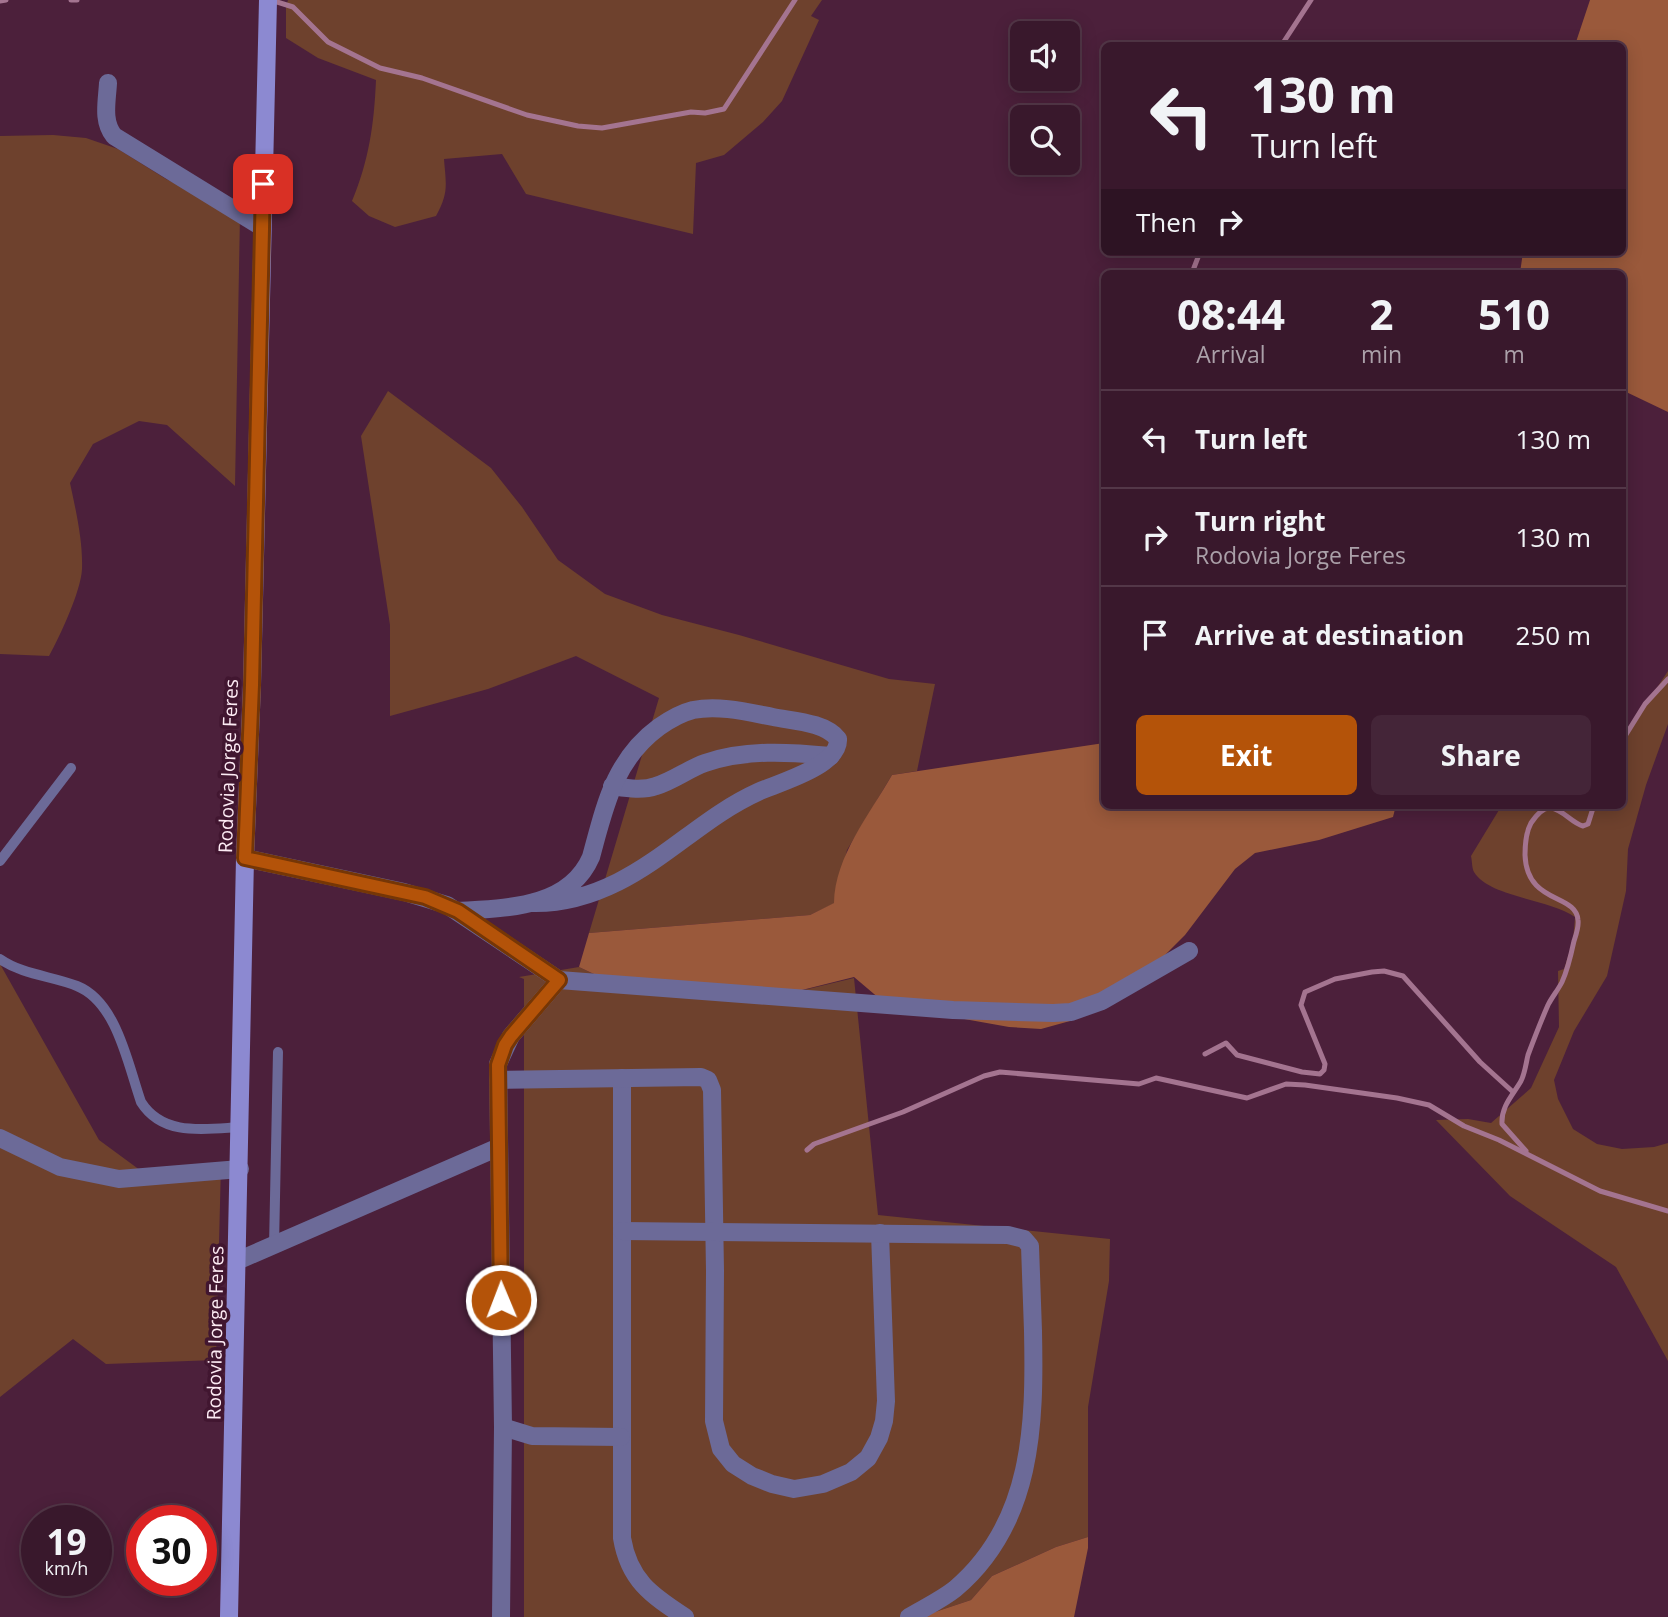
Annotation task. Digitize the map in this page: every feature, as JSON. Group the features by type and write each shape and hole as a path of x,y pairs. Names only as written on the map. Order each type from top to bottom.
{"main road":[{"name":"Rodovia Jorge Feres","path":"229,1617 245,858 268,0"}],"street":[{"path":"108,83 105,118 114,136 262,227"},
{"path":"458,911 580,898 619,881 653,861 742,799 806,772 831,756 837,749 838,739 827,730 729,709 691,711 663,724 649,734 622,764 612,786 590,857 581,875 560,891 531,903"},
{"path":"612,786 642,789 656,786 706,762 748,754 800,753 831,756"},
{"path":"245,858 425,897 458,911 559,980 953,1010 1053,1013 1071,1012 1102,1001 1189,951"},
{"path":"501,1617 503,1427 498,1065 505,1045 559,980"},
{"path":"498,1080 701,1077 708,1080 712,1090 715,1232 714,1421 721,1449 733,1464 752,1476 794,1489 823,1484 851,1472 868,1458 879,1438 886,1401 880,1233"},
{"path":"622,1078 622,1538 625,1558 635,1577 657,1599 685,1617"},
{"path":"0,1138 60,1167 119,1179 240,1169"},
{"path":"237,1261 499,1147"},
{"path":"622,1231 1008,1235 1018,1236 1030,1245 1034,1390 1030,1449 1020,1489 1006,1525 983,1559 954,1589 909,1617"},
{"path":"503,1427 532,1436 621,1437"}],"lane":[{"path":"0,861 71,768"},
{"path":"0,959 18,969 77,986 100,1002 114,1026 141,1102 157,1119 179,1128 241,1127"},
{"path":"274,1246 278,1052"}],"shaded area":[{"path":"288,0 822,0 811,16 819,20 782,101 763,122 724,155 696,163 693,234 526,194 502,154 444,159 445,194 436,216 395,227 369,216 352,201 370,142 376,80 318,58 286,38"},
{"path":"1590,0 1668,0 1668,412 1626,392 1626,270 1520,270 1522,256 1626,256 1626,42 1576,42"},
{"path":"53,135 86,138 118,149 166,179 240,215 235,486 167,425 139,421 93,444 70,483 77,515 82,569 78,589 64,625 49,656 0,654 0,136"},
{"path":"388,391 491,468 558,560 605,594 662,615 889,679 935,684 917,771 892,775 847,850 835,903 810,915 589,933 659,698 576,656 488,689 390,716 390,625 361,436"},
{"path":"1668,671 1668,724 1646,785 1628,849 1626,891 1607,976 1574,1031 1554,1080 1558,1099 1573,1129 1597,1144 1622,1149 1654,1147 1668,1143 1668,1361 1616,1267 1510,1196 1436,1120 1468,1119 1491,1123 1531,1088 1559,1027 1558,971 1564,969 1573,941 1575,917 1492,887 1474,872 1471,856 1500,809 1626,809 1626,735"},
{"path":"1101,743 1101,809 1395,809 1393,817 1319,840 1255,853 1235,869 1185,935 1159,961 1070,1021 1041,1029 1009,1027 887,1005 854,977 758,1001 611,982 579,967 589,933 810,915 834,903 840,869 847,852 892,775"},
{"path":"0,964 99,1140 148,1176 221,1165 216,1360 106,1364 73,1339 0,1397"},
{"path":"579,967 611,982 758,1001 854,978 878,1215 1110,1239 1109,1281 1088,1407 1088,1537 1056,1547 992,1576 971,1600 920,1617 524,1617 524,979 519,977"},
{"path":"1088,1537 1074,1617 920,1617 971,1600 992,1576 1056,1547"}],"waterway":[{"path":"0,1 6,0"},
{"path":"71,0 77,0"},
{"path":"271,0 293,7 328,42 380,68 422,78 527,115 578,126 602,128 691,112 705,113 724,109 795,0"},
{"path":"1284,42 1311,0"},
{"path":"1193,270 1198,256"},
{"path":"1626,735 1645,704 1668,679"},
{"path":"1526,1151 1502,1124 1503,1112 1521,1081 1543,1017 1564,977 1578,923 1575,912 1569,905 1542,890 1528,871 1525,855 1527,834 1533,821 1545,809"},
{"path":"1555,809 1583,826 1588,824 1593,809"},
{"path":"1205,1054 1226,1043 1237,1055 1320,1074 1325,1064 1301,1005 1305,992 1335,979 1384,971 1403,976 1480,1062 1513,1092"},
{"path":"807,1150 814,1144 903,1112 984,1076 1000,1072 1139,1084 1156,1078 1247,1098 1286,1084 1305,1085 1429,1105 1464,1126 1499,1140 1600,1191 1668,1211"}],"route":[{"path":"263,184 252,685 245,858 425,897 447,905 559,980 511,1036 498,1065 501,1300"}]}
